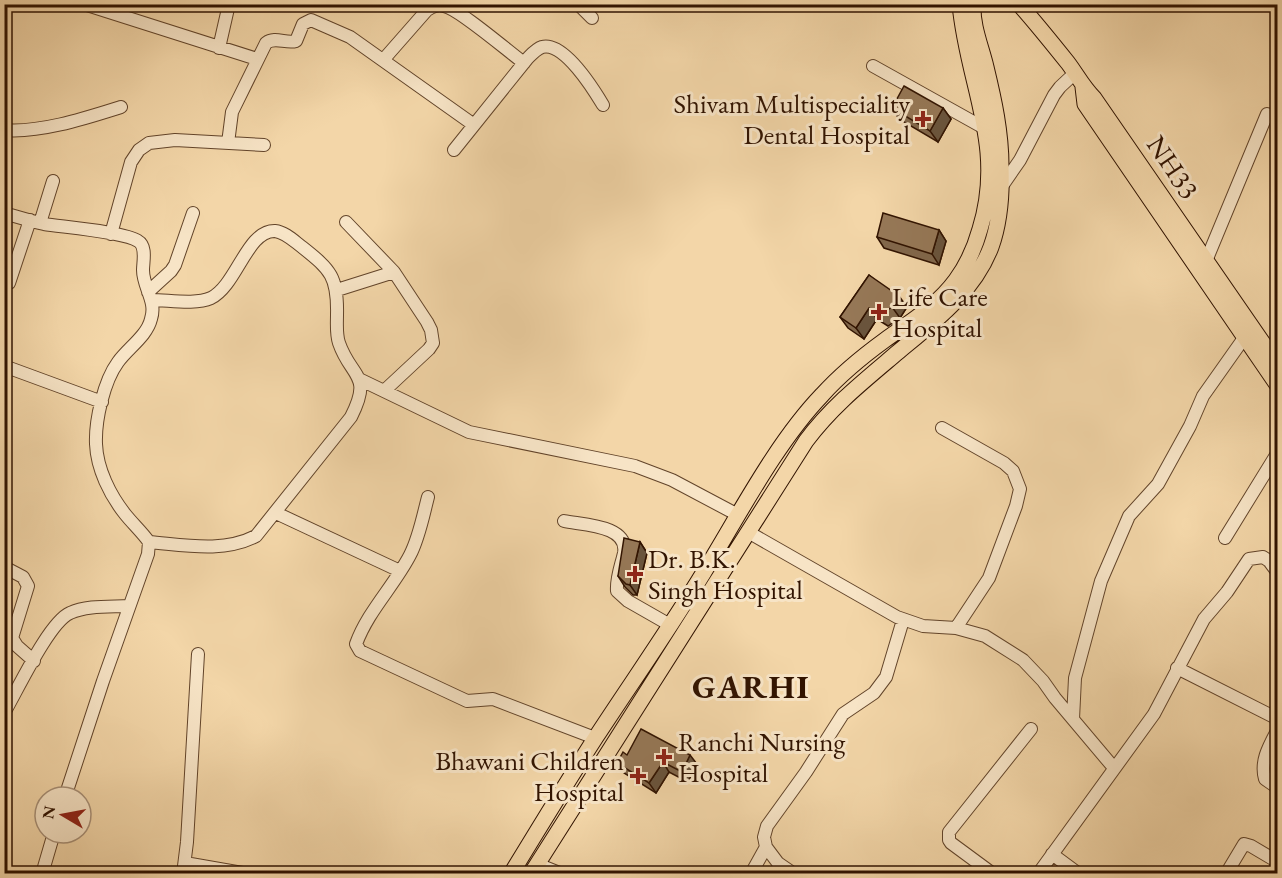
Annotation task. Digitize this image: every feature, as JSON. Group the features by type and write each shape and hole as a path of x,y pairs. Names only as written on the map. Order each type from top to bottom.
{"main road":[{"path":"511,873 782,447 823,394 884,341 924,312 956,280 969,260 981,227 990,171 986,129 963,34 960,4"},
{"path":"534,869 806,441 826,416 862,382 937,320 967,288 990,248 996,231 1002,186 1000,145 996,114 975,29 974,4"},
{"name":"NH33","path":"1018,4 1044,33 1094,98 1278,365"},
{"path":"1079,80 1085,104 1278,386"}],"street":[{"path":"84,4 257,59"},
{"path":"219,48 229,4"},
{"path":"578,4 592,18"},
{"path":"384,59 426,10 441,5 456,11 524,63"},
{"path":"228,143 232,112 268,41 296,41 303,24 311,20 341,32 384,59 474,125"},
{"path":"454,150 524,63 540,47 547,46 555,50 586,76 603,105"},
{"path":"873,66 986,129"},
{"path":"1002,186 1020,160 1054,95 1060,87 1079,80"},
{"path":"4,130 33,129 121,107"},
{"path":"1206,261 1267,114"},
{"path":"111,234 131,162 139,150 149,143 162,140 264,145"},
{"path":"9,284 53,181"},
{"path":"4,213 35,222 136,239 143,245 143,274 153,309 151,321 110,375 102,402 96,442 98,459 115,500 149,542 148,554 69,785"},
{"path":"150,296 175,265 193,213"},
{"path":"346,222 394,272 431,330 433,343 384,391"},
{"path":"149,542 216,547 231,546 256,536 351,417 360,394 359,379 338,341 337,290 333,277 323,264 283,233 264,232 256,238 226,285 210,298 199,301 150,296"},
{"path":"337,290 394,272"},
{"path":"1073,719 1075,678 1101,581 1129,516 1158,484 1190,426 1203,396 1244,338"},
{"path":"4,366 102,402"},
{"path":"359,379 476,434 635,466 656,473 738,515"},
{"path":"942,428 1004,463 1013,471 1020,489 1016,506 989,578 956,628"},
{"path":"1225,538 1278,452"},
{"path":"428,497 410,555 359,634 356,644 360,651 467,701 493,699 595,738"},
{"path":"276,513 400,571"},
{"path":"564,521 603,529 621,537 624,550 616,584 617,591 628,601 670,624"},
{"path":"748,532 903,620 923,626 956,628 985,636 1023,660 1044,681 1055,698 1114,768"},
{"path":"1038,873 1154,714 1204,619 1227,592 1250,559 1263,557 1278,573"},
{"path":"4,567 23,577 28,586 12,639 34,661"},
{"path":"4,713 62,618 70,613 87,609 129,606"},
{"path":"794,873 778,863 766,847 764,837 767,826 806,772 843,714 881,686 886,677 903,620"},
{"path":"198,654 184,868 248,873"},
{"path":"1177,668 1278,719"},
{"path":"993,873 951,843 950,832 1031,729"},
{"path":"1278,729 1264,758 1262,769 1264,779 1278,788"},
{"path":"1226,873 1244,844 1278,862"},
{"path":"42,873 50,845"},
{"path":"751,873 766,847"},
{"path":"1052,854 1079,873"},
{"path":"534,869 561,873"}],"building":[{"path":"904,86 943,108 930,131 892,108"},
{"path":"883,213 939,230 932,254 877,237"},
{"path":"869,275 899,296 892,307 880,315 869,308 856,328 840,317"},
{"path":"624,538 640,542 630,585 618,576"},
{"path":"641,729 690,755 682,772 663,762 649,783 617,763 623,752 627,755"}],"place":[{"name":"Shivam Multispeciality Dental Hospital","path":"923,119"},
{"name":"Life Care Hospital","path":"879,312"},
{"name":"Dr. B.K. Singh Hospital","path":"635,574"},
{"name":"Ranchi Nursing Hospital","path":"664,757"},
{"name":"Bhawani Children Hospital","path":"638,776"}],"district":[{"name":"GARHI","path":"751,686"}]}
